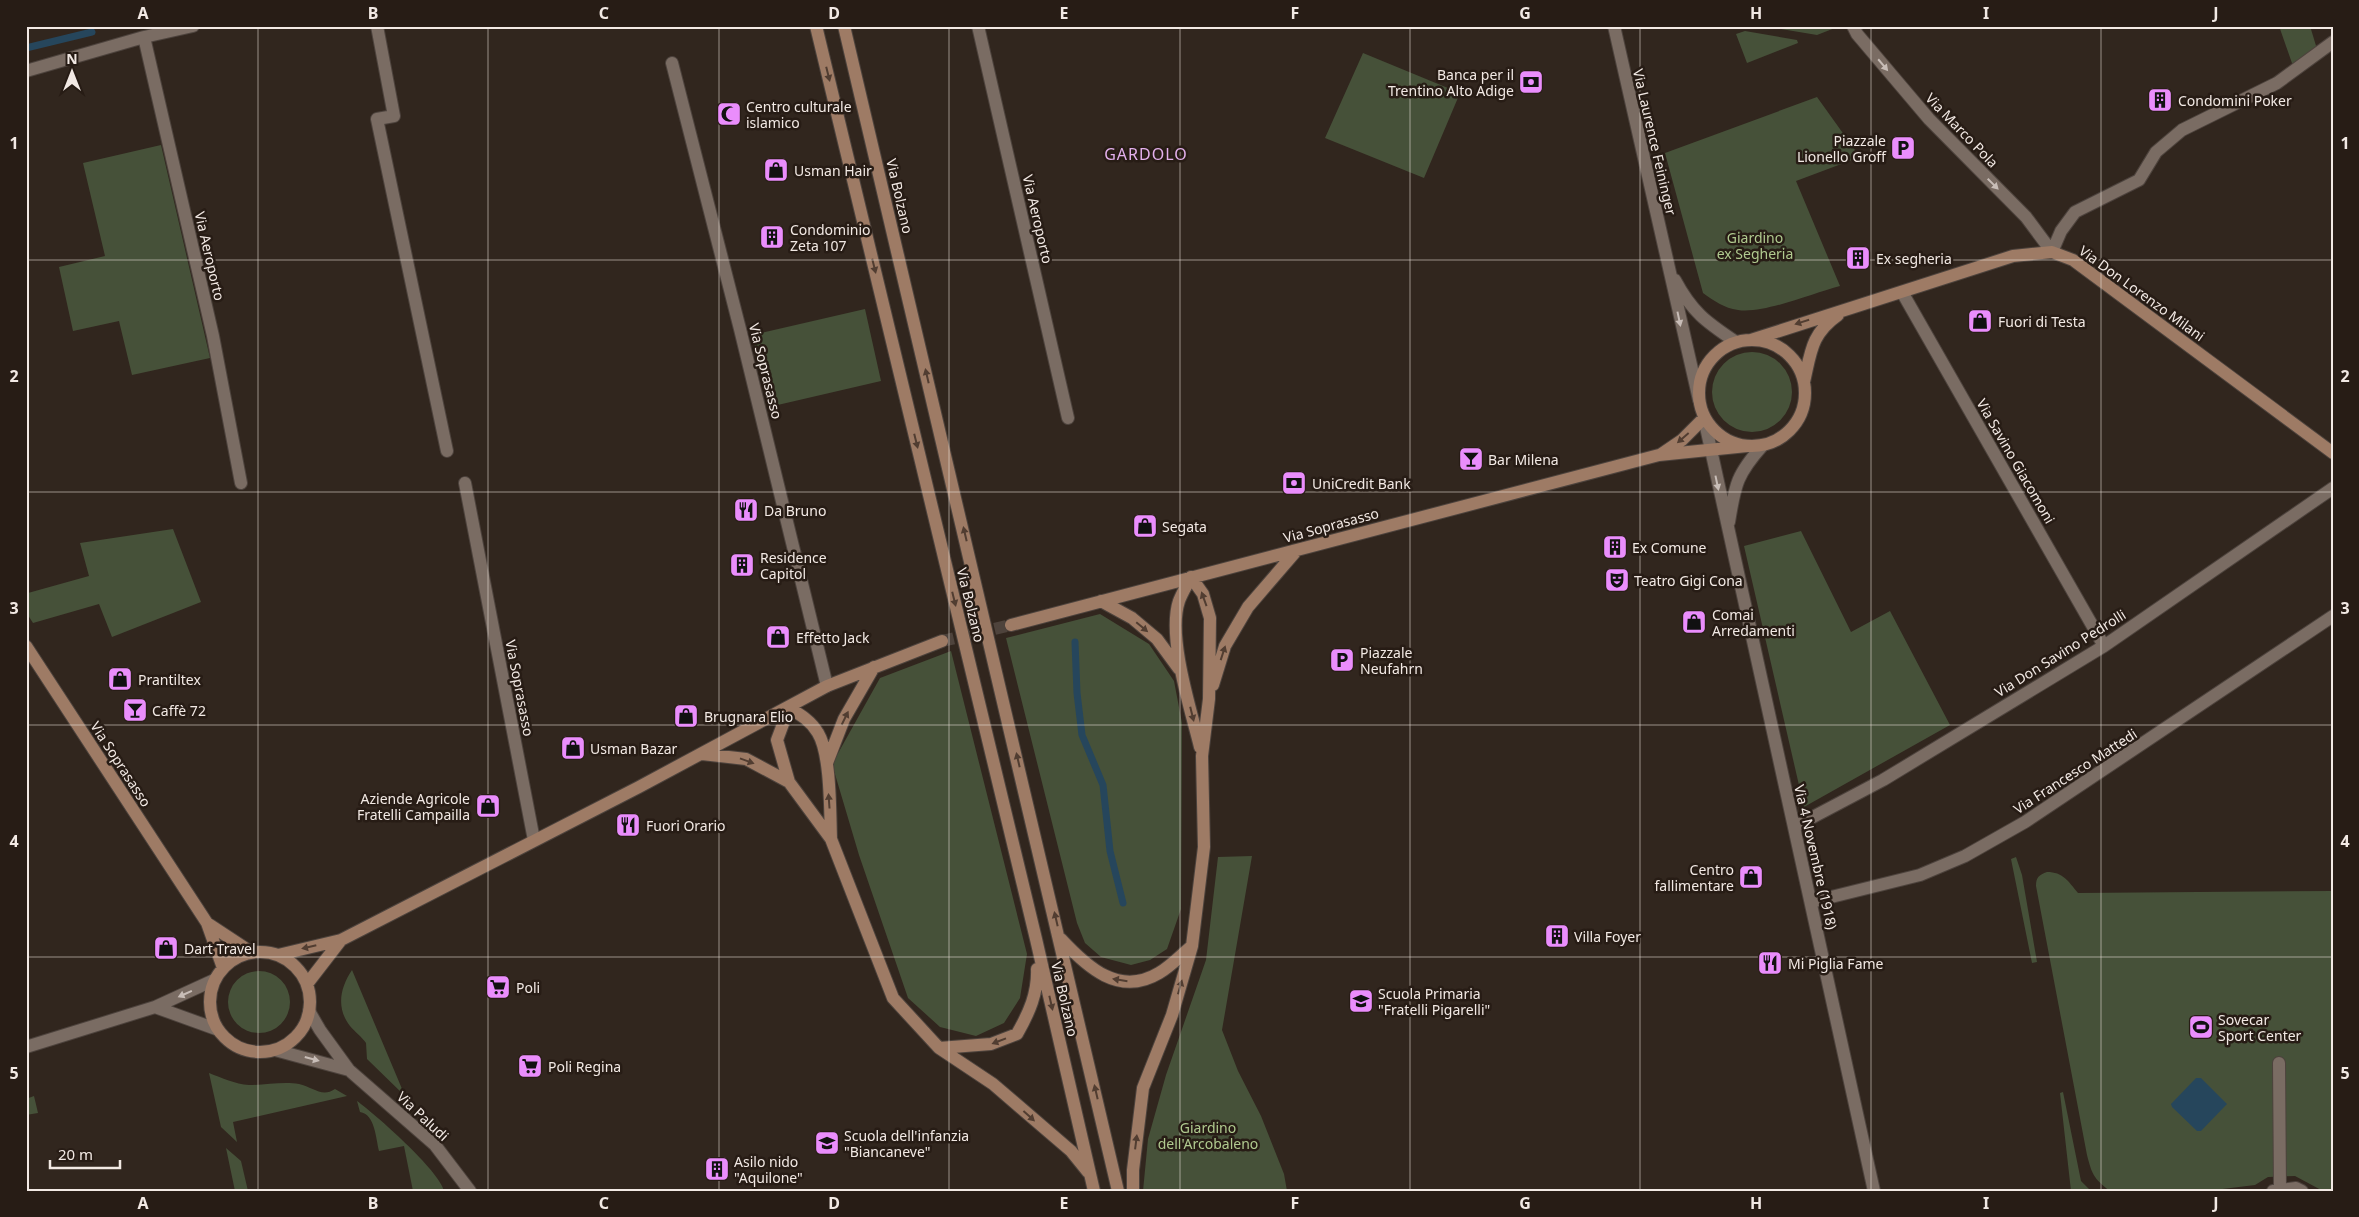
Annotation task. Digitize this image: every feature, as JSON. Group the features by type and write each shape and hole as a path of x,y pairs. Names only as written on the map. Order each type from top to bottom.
{"main road":[{"name":"Via Bolzano","path":"816,26 1036,939 1094,1191"},
{"name":"Via Bolzano","path":"844,26 1118,1191"},
{"name":"Via Don Lorenzo Milani","path":"1751,340 2013,256 2052,252 2073,260 2333,453"},
{"name":"Via Don Lorenzo Milani","path":"1804,382 1817,337 1824,325 1848,308"},
{"path":"1751,340 1763,340 1780,347 1792,358 1804,382 1806,395 1802,413 1797,422 1778,440 1763,445 1746,446 1722,438 1704,418 1699,400 1699,387 1704,369 1720,350 1736,342 1751,340"},
{"name":"Via Soprasasso","path":"1659,456 1682,440 1704,418"},
{"name":"Via Soprasasso","path":"1011,625 1659,456 1746,446"},
{"path":"1208,699 1225,646 1248,607 1297,550"},
{"path":"1133,1191 1133,1170 1143,1088 1172,1016 1192,946 1204,847 1202,756 1208,699 1210,618 1203,594 1192,577 1178,602 1176,638 1181,672 1202,756"},
{"path":"1101,601 1132,618 1157,639 1181,672"},
{"name":"Via Soprasasso","path":"207,923 251,952 278,955 341,940 702,754 827,686 942,641"},
{"name":"Via Soprasasso","path":"26,646 207,923 223,968"},
{"path":"827,764 844,719 874,667"},
{"path":"832,839 827,764 819,734 807,718 789,708 777,740 789,782 832,839 893,998 939,1048 993,1084 1071,1151 1090,1174"},
{"path":"702,754 746,759 789,782"},
{"path":"1060,938 1086,965 1114,980 1136,982 1159,973 1192,946"},
{"path":"939,1048 990,1044 1017,1034 1030,1011 1038,983 1036,939"},
{"name":"Via Soprasasso","path":"278,955 297,968 307,984 341,940"},
{"path":"251,952 236,958 223,968 214,980 209,996 210,1013 216,1029 227,1041 242,1049 258,1052 275,1050 287,1044 298,1035 305,1024 309,1011 307,984"}],"street":[{"path":"26,71 144,37 193,26"},
{"path":"377,26 394,116 377,119 446,451"},
{"name":"Via Aeroporto","path":"978,26 1068,418"},
{"name":"Via Laurence Feininger","path":"1614,26 1699,400"},
{"name":"Via Marco Pola","path":"1854,26 1857,34 1920,109 2026,218 2052,252"},
{"name":"Via Aeroporto","path":"144,37 213,336 241,483"},
{"path":"2052,252 2061,232 2076,212 2139,180 2156,152 2182,130 2277,82 2333,42"},
{"name":"Via Soprasasso","path":"672,64 827,686"},
{"name":"Via Laurence Feininger","path":"1667,264 1686,301 1709,324 1736,342"},
{"name":"Via Savino Giacomoni","path":"1902,292 2104,646"},
{"name":"Via 4 Novembre (1918)","path":"1704,418 1874,1191"},
{"name":"Via 4 Novembre (1918)","path":"1727,529 1734,490 1743,467 1763,445"},
{"name":"Via Soprasasso","path":"465,483 534,840"},
{"name":"Via Don Savino Pedrolli","path":"1794,827 1883,780 2104,646 2333,488"},
{"name":"Via Francesco Mattedi","path":"1811,902 1920,876 1965,856 2025,822 2333,616"},
{"path":"26,1047 155,1007 214,980"},
{"path":"155,1007 216,1029"},
{"name":"Via Paludi","path":"309,1011 320,1030 349,1070 435,1145 470,1191"},
{"name":"Via Paludi","path":"275,1050 349,1070"},
{"path":"2279,1063 2276,1190 2296,1188 2302,1191"}],"green space":[{"path":"1764,26 1840,26 1817,35"},
{"path":"2279,26 2310,26 2317,49 2293,66"},
{"path":"1745,31 1797,40 1798,43 1747,63 1736,34"},
{"path":"1363,53 1460,93 1424,178 1325,138"},
{"name":"Giardino ex Segheria","path":"1817,97 1860,157 1796,181 1840,286 1761,309 1738,310 1724,306 1703,293 1665,153"},
{"path":"161,145 210,358 132,375 119,321 73,331 59,267 105,256 83,163"},
{"path":"865,309 881,381 769,407 752,335"},
{"path":"1744,352 1760,352 1781,363 1792,384 1792,400 1781,421 1760,432 1744,432 1730,426 1718,414 1712,400 1712,384 1718,370 1730,358"},
{"path":"173,529 201,602 112,637 99,604 33,623 26,612 26,587 28,593 89,576 80,543"},
{"path":"1801,531 1851,632 1890,611 1950,725 1804,807 1744,546"},
{"path":"1100,614 1149,644 1174,681 1182,723 1181,909 1167,949 1150,960 1131,965 1101,957 1085,943 1077,923 1006,638"},
{"path":"951,651 1027,954 1020,998 1004,1023 976,1036 940,1027 908,998 859,855 832,764 880,678"},
{"name":"Giardino dell'Arcobaleno","path":"1252,856 1222,1030 1238,1071 1261,1116 1284,1174 1287,1191 1143,1191 1148,1139 1166,1075 1206,960 1218,857"},
{"path":"2016,857 2022,875 2037,962 2032,963 2011,859"},
{"name":"Sovecar Sport Center","path":"2047,872 2061,875 2078,893 2333,891 2333,1191 2323,1191 2295,1176 2268,1177 2255,1185 2206,1191 2136,1191 2134,1189 2110,1191 2100,1183 2092,1171 2087,1155 2036,886 2038,877"},
{"path":"352,970 405,1096 367,1059 366,1043 350,1026 343,1012 341,1005 342,991"},
{"path":"253,971 265,971 281,980 288,990 290,1002 288,1014 281,1024 265,1033 253,1033 242,1028 233,1019 228,1008 228,996 233,985 242,976"},
{"path":"209,1073 249,1085 293,1083 322,1092 335,1089 347,1096 233,1122 237,1142 221,1127"},
{"path":"2063,1092 2081,1181 2091,1191 2071,1191 2060,1093"},
{"path":"34,1096 38,1113 26,1115 26,1099"},
{"path":"357,1101 419,1157 440,1182 444,1191 413,1191 404,1146 379,1151 372,1122 369,1117 360,1112"},
{"path":"226,1148 241,1161 248,1191 235,1191"}],"water":[{"path":"2196,1078 2201,1078 2227,1104 2201,1131 2197,1131 2171,1104"}],"waterway":[{"path":"26,48 92,32"},
{"path":"1075,642 1077,693 1082,735 1103,785 1110,851 1123,903"}],"tunnel":[{"path":"942,641 1011,625"}],"place":[{"name":"Banca per il Trentino Alto Adige","path":"1531,82"},
{"name":"Condomini Poker","path":"2160,100"},
{"name":"Centro culturale islamico","path":"729,114"},
{"name":"Piazzale Lionello Groff","path":"1903,148"},
{"name":"Usman Hair","path":"776,170"},
{"name":"Condominio Zeta 107","path":"772,237"},
{"name":"Ex segheria","path":"1858,258"},
{"name":"Fuori di Testa","path":"1980,321"},
{"name":"Bar Milena","path":"1471,459"},
{"name":"UniCredit Bank","path":"1294,483"},
{"name":"Da Bruno","path":"746,510"},
{"name":"Segata","path":"1145,526"},
{"name":"Ex Comune","path":"1615,547"},
{"name":"Residence Capitol","path":"742,565"},
{"name":"Teatro Gigi Cona","path":"1617,580"},
{"name":"Comai Arredamenti","path":"1694,622"},
{"name":"Effetto Jack","path":"778,637"},
{"name":"Piazzale Neufahrn","path":"1342,660"},
{"name":"Prantiltex","path":"120,679"},
{"name":"Caffè 72","path":"135,710"},
{"name":"Brugnara Elio","path":"686,716"},
{"name":"Usman Bazar","path":"573,748"},
{"name":"Aziende Agricole Fratelli Campailla","path":"488,806"},
{"name":"Fuori Orario","path":"628,825"},
{"name":"Centro fallimentare","path":"1751,877"},
{"name":"Villa Foyer","path":"1557,936"},
{"name":"Dart Travel","path":"166,948"},
{"name":"Mi Piglia Fame","path":"1770,963"},
{"name":"Poli","path":"498,987"},
{"name":"Scuola Primaria \"Fratelli Pigarelli\"","path":"1361,1001"},
{"name":"Sovecar Sport Center","path":"2201,1027"},
{"name":"Poli Regina","path":"530,1066"},
{"name":"Scuola dell'infanzia \"Biancaneve\"","path":"827,1143"},
{"name":"Asilo nido \"Aquilone\"","path":"717,1169"}],"district":[{"name":"GARDOLO","path":"1146,154"}]}
